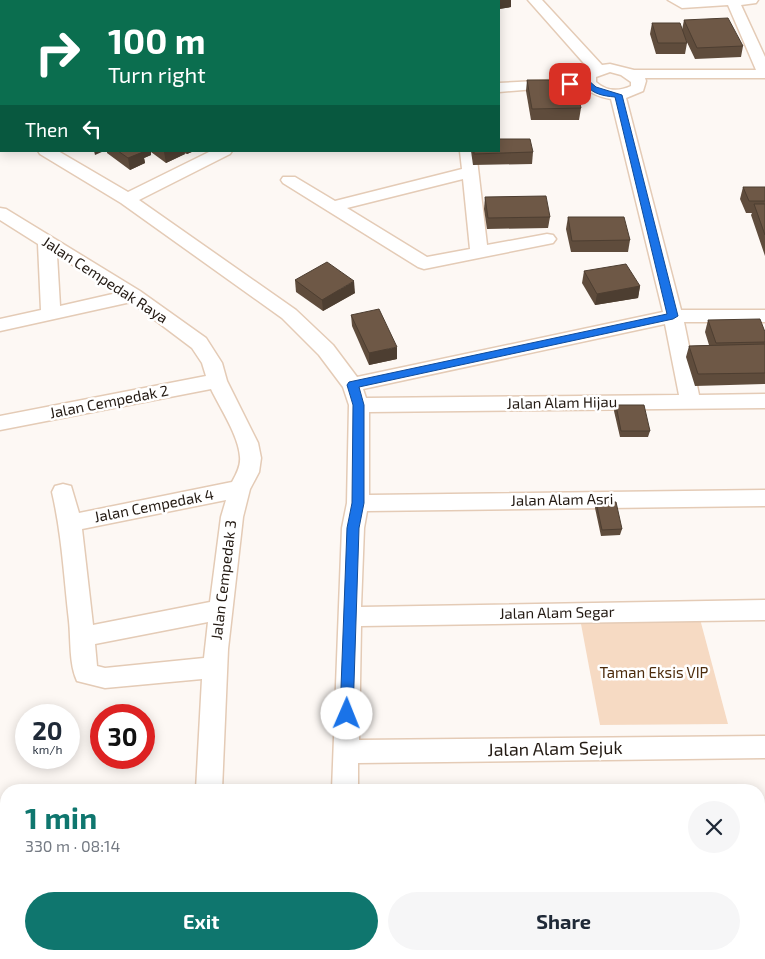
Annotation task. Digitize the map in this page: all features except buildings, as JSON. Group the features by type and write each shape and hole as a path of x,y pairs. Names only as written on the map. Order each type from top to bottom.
{"street":[{"path":"535,0 598,70"},
{"path":"675,0 682,4 751,0"},
{"path":"636,81 765,74 733,1"},
{"path":"578,83 598,70 610,68 622,70 636,81 765,86"},
{"path":"500,88 578,83 605,94 618,95 631,93 636,81"},
{"path":"618,95 673,316 690,401"},
{"path":"48,152 127,198 289,314 326,350 352,385 359,405 358,503 353,528 345,784"},
{"path":"127,198 222,152"},
{"path":"468,152 479,253"},
{"path":"331,206 470,172"},
{"path":"289,180 424,263 547,238"},
{"name":"Jalan Cempedak Raya","path":"0,213 134,295 199,343 212,363 217,381"},
{"path":"47,242 51,314"},
{"path":"0,325 134,295"},
{"path":"352,385 673,316 765,316"},
{"name":"Jalan Cempedak 2","path":"0,423 217,381"},
{"name":"Jalan Cempedak 3","path":"209,784 215,667 230,525 239,489 248,472 251,458 248,443 217,381"},
{"name":"Jalan Alam Hijau","path":"359,405 765,401"},
{"name":"Jalan Cempedak 4","path":"70,523 239,489"},
{"path":"63,492 70,523 86,674 96,677 215,667"},
{"name":"Jalan Alam Asri","path":"358,503 765,498"},
{"path":"81,638 220,610"},
{"name":"Jalan Alam Segar","path":"349,617 765,610"},
{"name":"Jalan Alam Sejuk","path":"346,752 765,747"}],"green space":[{"name":"Taman Eksis VIP","path":"700,619 728,724 600,725 581,624"}],"route":[{"path":"347,714 353,528 358,503 359,405 352,385 673,316 618,95 605,94 594,89 588,83 570,84"}]}
